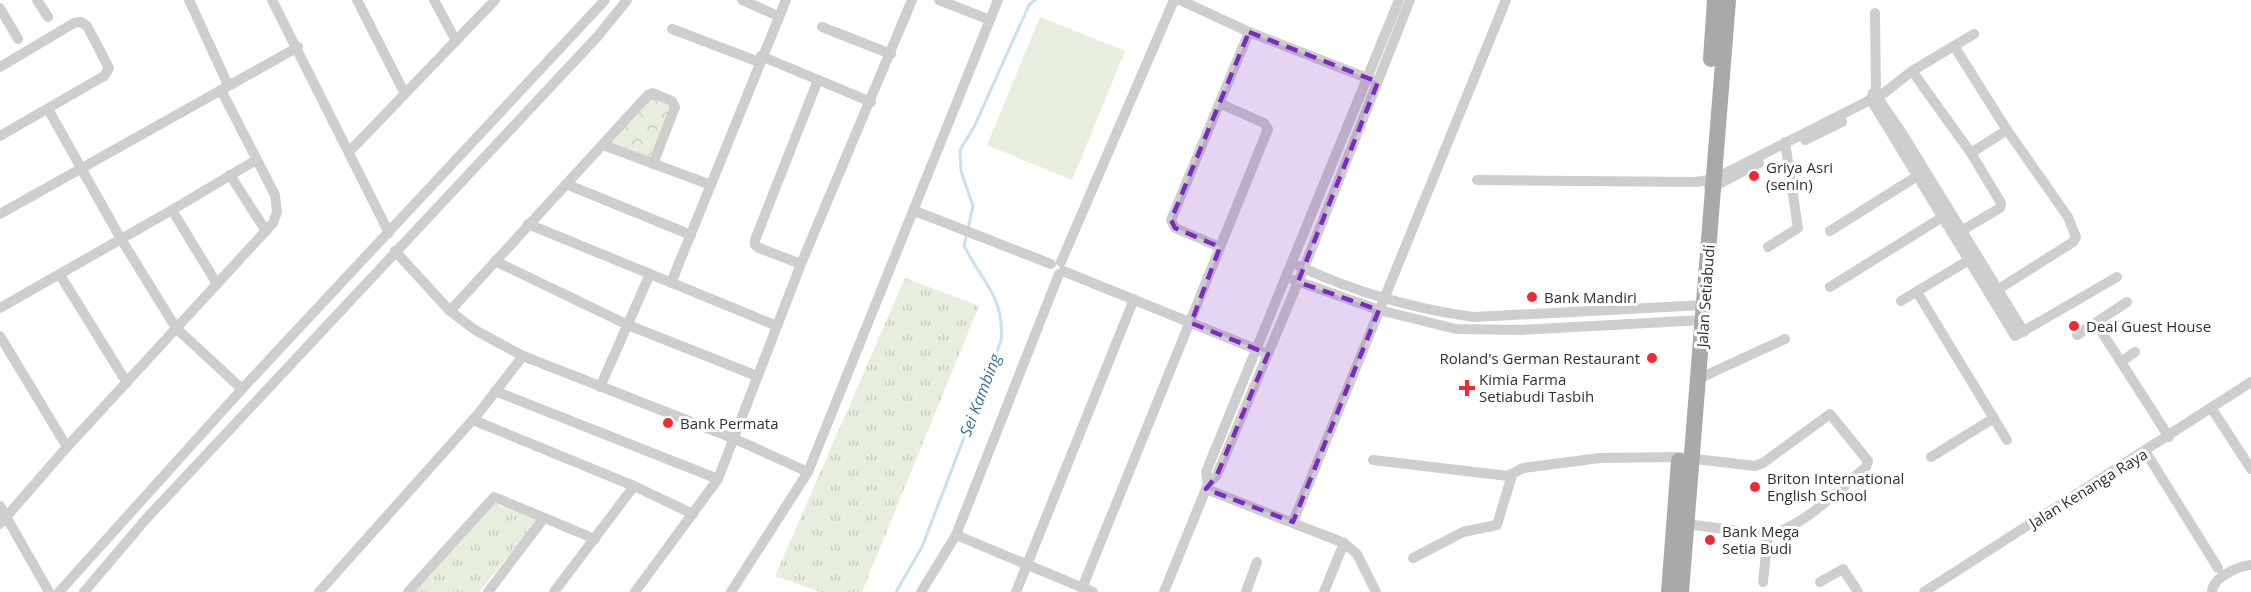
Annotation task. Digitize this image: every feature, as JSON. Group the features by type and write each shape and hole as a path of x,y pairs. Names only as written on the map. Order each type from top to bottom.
{"main road":[{"name":"Jalan Setiabudi","path":"1669,592 1685,457 1698,313 1715,0"},
{"name":"Jalan Setiabudi","path":"1705,183 1728,0"},
{"name":"Jalan Setiabudi","path":"1681,592 1687,524 1685,457 1698,379 1698,313"}],"street":[{"path":"37,0 48,17"},
{"path":"3,520 266,231 277,212 275,195 256,160 189,0"},
{"path":"272,0 350,151 388,233"},
{"path":"357,0 405,94"},
{"path":"434,0 456,41"},
{"path":"350,151 495,0"},
{"path":"59,592 242,389 605,0"},
{"path":"84,592 146,519 343,305 598,36 627,0"},
{"path":"742,0 778,16"},
{"path":"671,284 760,59 786,0"},
{"path":"635,592 718,479 801,264 912,0"},
{"path":"939,0 990,20"},
{"path":"731,592 808,472 998,0"},
{"path":"921,592 956,535 1058,268 1174,0"},
{"path":"1180,0 1249,32 1373,80"},
{"path":"1293,522 1506,0"},
{"path":"1164,592 1207,487 1206,472 1263,352 1299,266 1373,80 1401,2"},
{"path":"0,9 18,39"},
{"path":"1875,14 1876,97 1958,233 1995,291 2025,332 2117,277"},
{"path":"0,67 81,22 87,26 108,64 108,70 104,75 48,110 0,136"},
{"path":"822,27 891,54"},
{"path":"672,29 818,80 871,102"},
{"path":"1220,246 1175,228 1171,220 1249,32"},
{"path":"1477,180 1705,183 1785,146 1876,97 1912,71 1974,34"},
{"path":"1954,46 2007,130 2068,217 2076,237 2066,247 1995,291"},
{"path":"0,214 297,47"},
{"path":"1912,71 1971,153 2001,204 2000,208 1958,233"},
{"path":"801,264 759,248 755,240 818,80"},
{"path":"450,311 648,95 653,93 672,101 675,107 652,164"},
{"path":"956,535 1088,590 1220,246 1268,129 1264,123 1221,104"},
{"path":"48,110 121,239 176,328 242,389"},
{"path":"1971,153 2007,130"},
{"path":"603,144 711,184"},
{"path":"1768,247 1798,229 1785,146"},
{"path":"0,308 256,160"},
{"path":"1921,174 1941,218 1958,233 1969,260 1995,291"},
{"path":"1830,231 1921,174"},
{"path":"230,176 266,231"},
{"path":"440,178 452,189"},
{"path":"566,184 691,235"},
{"path":"172,210 217,284"},
{"path":"915,211 1263,352"},
{"path":"1830,287 1941,218"},
{"path":"528,224 777,326"},
{"path":"395,251 450,311 476,330 523,356 735,439 808,472"},
{"path":"1901,301 1969,260"},
{"path":"495,261 628,325 757,376"},
{"path":"1299,266 1384,298 1428,310 1474,317 1698,313"},
{"path":"600,387 650,274"},
{"path":"60,275 127,383"},
{"path":"1293,280 1379,310 1456,329 1559,328 1698,313"},
{"path":"1917,292 2007,440"},
{"path":"330,295 343,305"},
{"path":"1016,592 1025,564 1134,299"},
{"path":"2077,335 2127,302"},
{"path":"1559,314 1559,328"},
{"path":"1521,317 1521,330"},
{"path":"2096,323 2169,436"},
{"path":"0,336 67,447"},
{"path":"1698,379 1785,339"},
{"path":"2121,362 2134,352"},
{"path":"319,592 473,420 523,356"},
{"name":"Jalan Kenanga Raya","path":"1924,592 1940,588 2251,382"},
{"path":"495,392 718,479"},
{"path":"2212,409 2251,469"},
{"path":"1413,558 1463,532 1497,525 1512,475 1522,468 1600,458 1685,457 1759,465 1827,414 1833,415 1867,459 1867,465 1807,515 1783,530 1768,535 1687,524"},
{"path":"1931,457 1994,418"},
{"path":"473,420 634,486 693,514"},
{"path":"2145,452 2218,568"},
{"path":"1373,460 1512,475"},
{"path":"554,592 634,486"},
{"path":"1207,487 1344,543 1358,554 1376,592"},
{"path":"408,592 494,498 596,539"},
{"path":"0,506 3,520 49,592"},
{"path":"134,508 146,519"},
{"path":"488,592 544,518"},
{"path":"1763,582 1768,535"},
{"path":"1324,592 1344,543"},
{"path":"1246,592 1257,562"},
{"path":"2212,592 2216,582 2240,567 2251,565"},
{"path":"1820,582 1843,570 1858,592"}],"highlighted area":[{"path":"1249,32 1378,82 1298,282 1379,310 1293,522 1206,489 1217,475 1268,354 1191,323 1220,247 1175,228 1171,220"}],"green space":[{"path":"1040,17 1125,51 1072,180 987,145"},
{"path":"649,96 674,106 653,162 603,144"},
{"path":"905,278 979,306 862,592 820,592 775,576"},
{"path":"490,502 538,520 479,592 411,592"}],"waterway":[{"name":"Sei Kambing","path":"896,592 922,547 1001,341 1000,313 996,302 964,246 973,206 961,171 960,150 974,127 1029,5 1035,0"}],"place":[{"name":"Griya Asri (senin)","path":"1754,176"},
{"name":"Bank Mandiri","path":"1532,297"},
{"name":"Deal Guest House","path":"2074,326"},
{"name":"Roland's German Restaurant","path":"1652,358"},
{"name":"Kimia Farma Setiabudi Tasbih","path":"1467,388"},
{"name":"Bank Permata","path":"668,423"},
{"name":"Briton International English School","path":"1755,487"},
{"name":"Bank Mega Setia Budi","path":"1710,540"}]}
